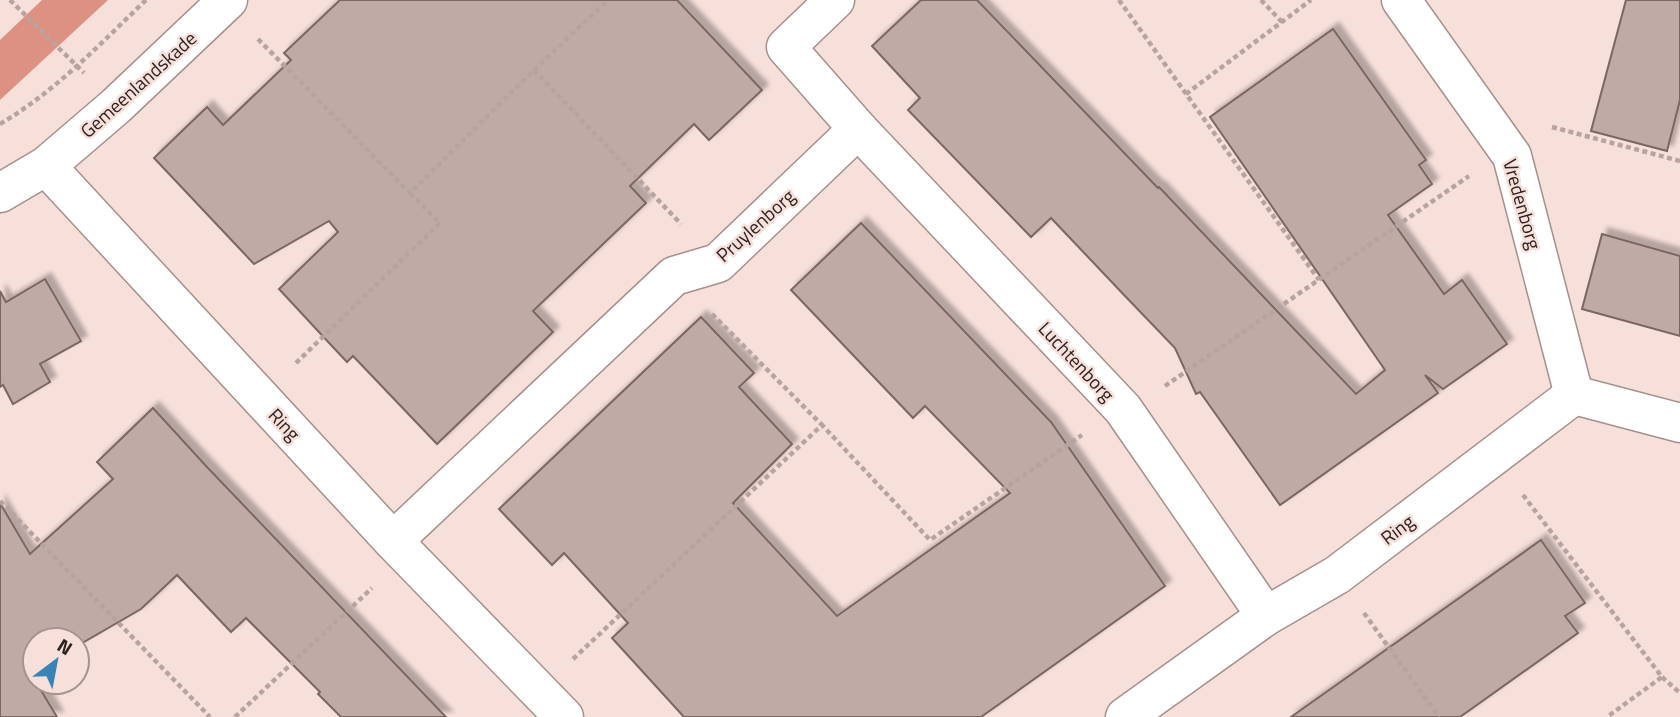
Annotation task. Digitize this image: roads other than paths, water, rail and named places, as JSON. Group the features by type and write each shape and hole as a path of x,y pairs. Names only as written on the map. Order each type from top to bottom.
{"street":[{"path":"835,0 786,47 858,129"},
{"name":"Vredenborg","path":"1401,0 1512,156 1574,395"},
{"name":"Gemeenlandskade","path":"46,166 116,106 226,2"},
{"name":"Pruylenborg","path":"399,548 674,276 718,263 858,129"},
{"name":"Luchtenborg","path":"858,129 1123,409 1266,616"},
{"path":"0,193 46,166"},
{"name":"Ring","path":"46,166 399,548 564,717"},
{"path":"1574,395 1680,423"},
{"name":"Ring","path":"1125,717 1266,616 1337,575 1574,395"}]}
